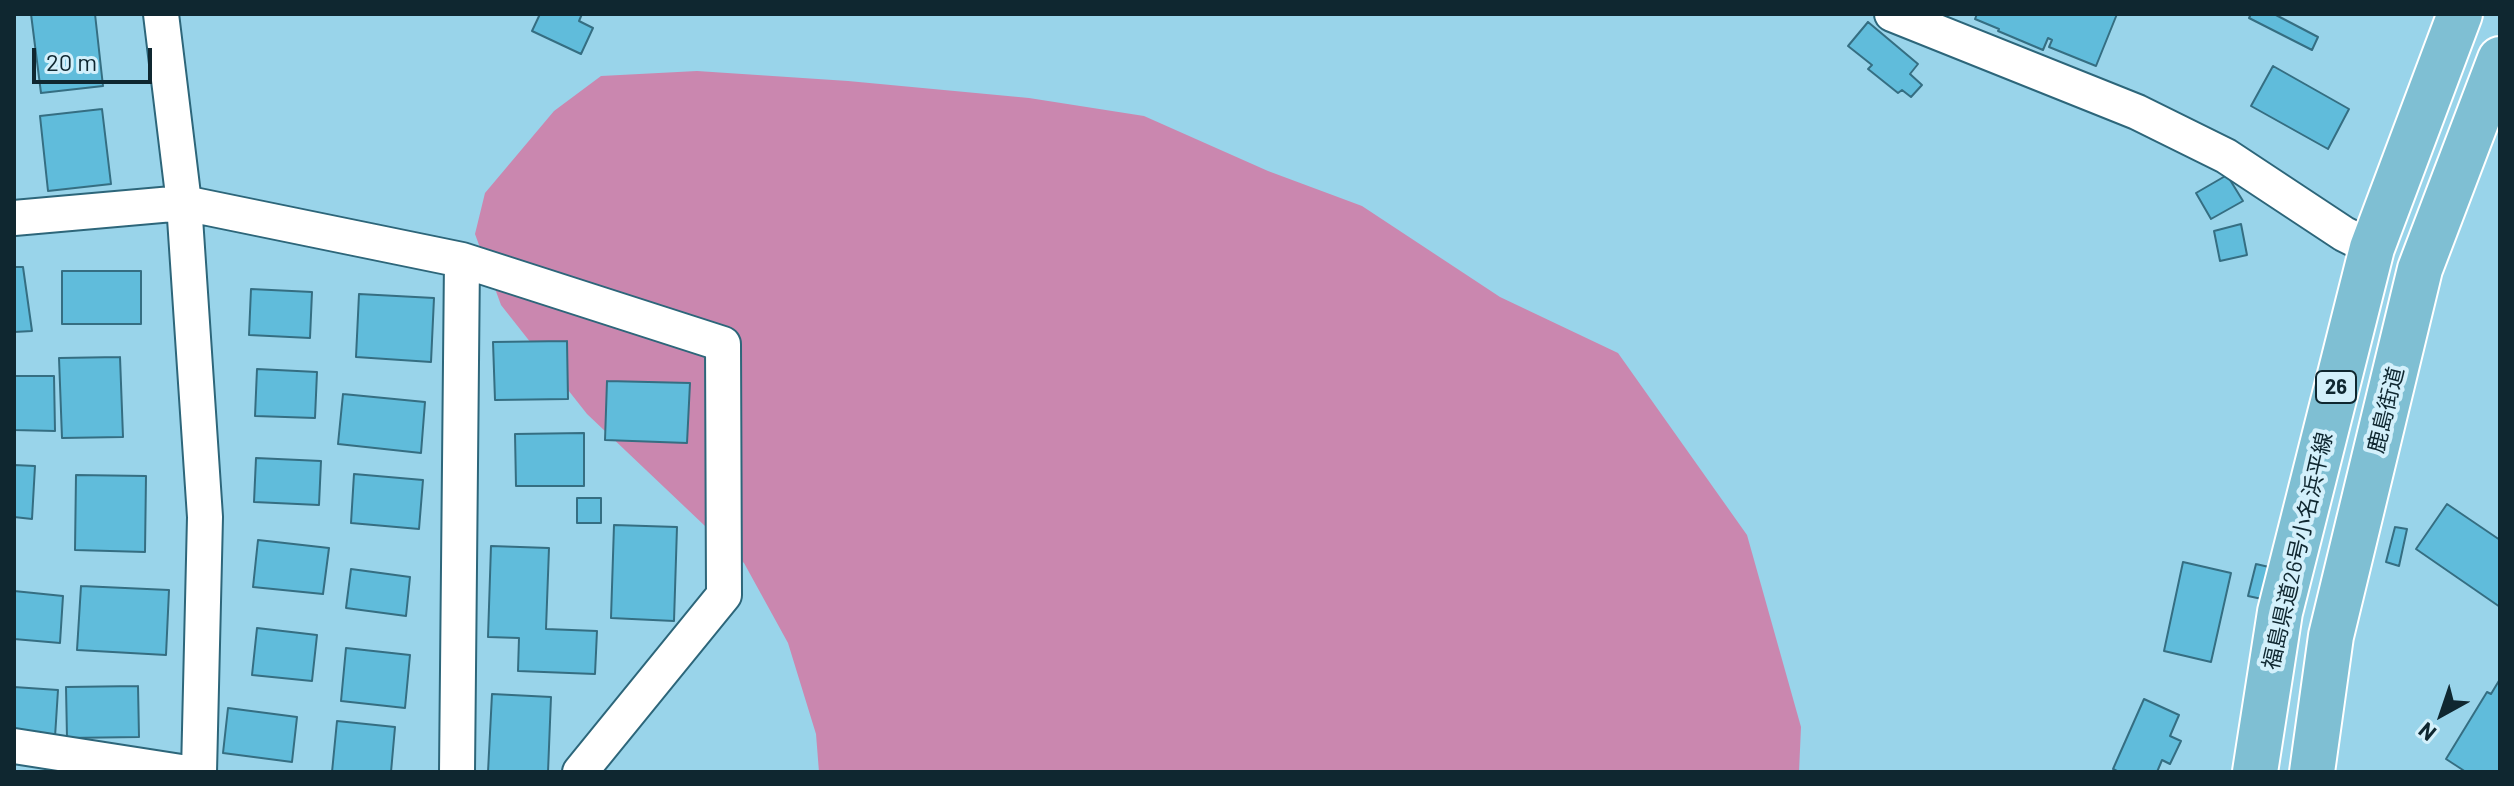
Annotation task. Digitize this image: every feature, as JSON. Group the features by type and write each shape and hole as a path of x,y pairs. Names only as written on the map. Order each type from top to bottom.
{"main road":[{"name":"福島県道26号小名浜平線","path":"2255,772 2280,612 2372,248 2460,14"},
{"name":"鹿島街道","path":"2312,772 2331,636 2420,269 2500,59"}],"street":[{"path":"161,14 184,203 205,517 199,772"},
{"path":"1892,14 2137,112 2226,156 2344,234 2372,248"},
{"path":"14,218 184,203 462,260 723,344 724,595 580,772"},
{"path":"457,772 462,260"},
{"path":"14,746 181,772"}],"shaded area":[{"path":"697,71 1029,98 1144,116 1268,171 1362,206 1500,297 1618,353 1747,535 1801,727 1799,772 819,772 816,734 788,643 744,563 587,414 501,305 475,234 485,193 554,111 601,76"}],"building":[{"path":"31,14 95,14 103,86 41,93"},
{"path":"540,14 582,14 579,21 593,28 581,54 532,31"},
{"path":"1977,14 2117,14 2096,66 2049,47 2052,40 2048,38 2043,50 1998,31 1975,19"},
{"path":"2251,14 2274,14 2318,37 2312,50 2249,18"},
{"path":"1868,22 1918,64 1910,74 1922,85 1911,97 1902,90 1898,93 1868,69 1872,65 1848,46"},
{"path":"2273,66 2349,109 2328,149 2251,106"},
{"path":"102,109 111,184 48,191 40,116"},
{"path":"2227,175 2243,201 2211,219 2196,193"},
{"path":"2241,224 2247,255 2220,261 2214,231"},
{"path":"14,267 23,267 32,331 14,332"},
{"path":"62,271 141,271 141,324 62,324"},
{"path":"251,289 312,292 310,338 249,335"},
{"path":"359,294 434,298 431,362 356,357"},
{"path":"567,341 568,399 495,400 493,342"},
{"path":"120,357 123,437 62,438 59,358"},
{"path":"257,369 317,372 315,418 255,416"},
{"path":"14,376 54,376 55,431 14,430"},
{"path":"607,381 690,383 687,443 605,440"},
{"path":"343,394 425,402 421,453 338,444"},
{"path":"584,433 584,486 516,486 515,434"},
{"path":"256,458 321,461 319,505 254,502"},
{"path":"14,465 35,466 32,519 14,517"},
{"path":"354,474 423,480 419,529 351,523"},
{"path":"76,475 146,476 145,552 75,550"},
{"path":"577,498 601,498 601,523 577,523"},
{"path":"2447,504 2500,540 2500,607 2416,549"},
{"path":"614,525 677,527 674,621 611,618"},
{"path":"2395,527 2407,529 2399,566 2386,562"},
{"path":"258,540 329,548 323,594 253,587"},
{"path":"491,546 549,548 546,629 597,631 595,674 518,671 519,638 488,637"},
{"path":"2183,562 2231,573 2211,662 2164,651"},
{"path":"2256,564 2269,567 2262,599 2248,596"},
{"path":"351,569 410,577 406,616 346,608"},
{"path":"81,586 169,590 166,655 77,650"},
{"path":"14,591 63,596 60,643 14,639"},
{"path":"257,628 317,635 312,681 252,675"},
{"path":"346,648 410,655 405,708 341,701"},
{"path":"2500,679 2500,772 2466,772 2446,759 2487,692 2491,694"},
{"path":"138,686 139,737 67,738 66,687"},
{"path":"14,687 58,690 55,737 14,734"},
{"path":"492,694 551,697 548,772 488,772"},
{"path":"2144,699 2179,715 2170,736 2181,741 2170,764 2162,760 2157,772 2119,772 2113,769"},
{"path":"228,708 297,717 292,762 223,753"},
{"path":"337,721 395,727 391,772 332,772"}]}
